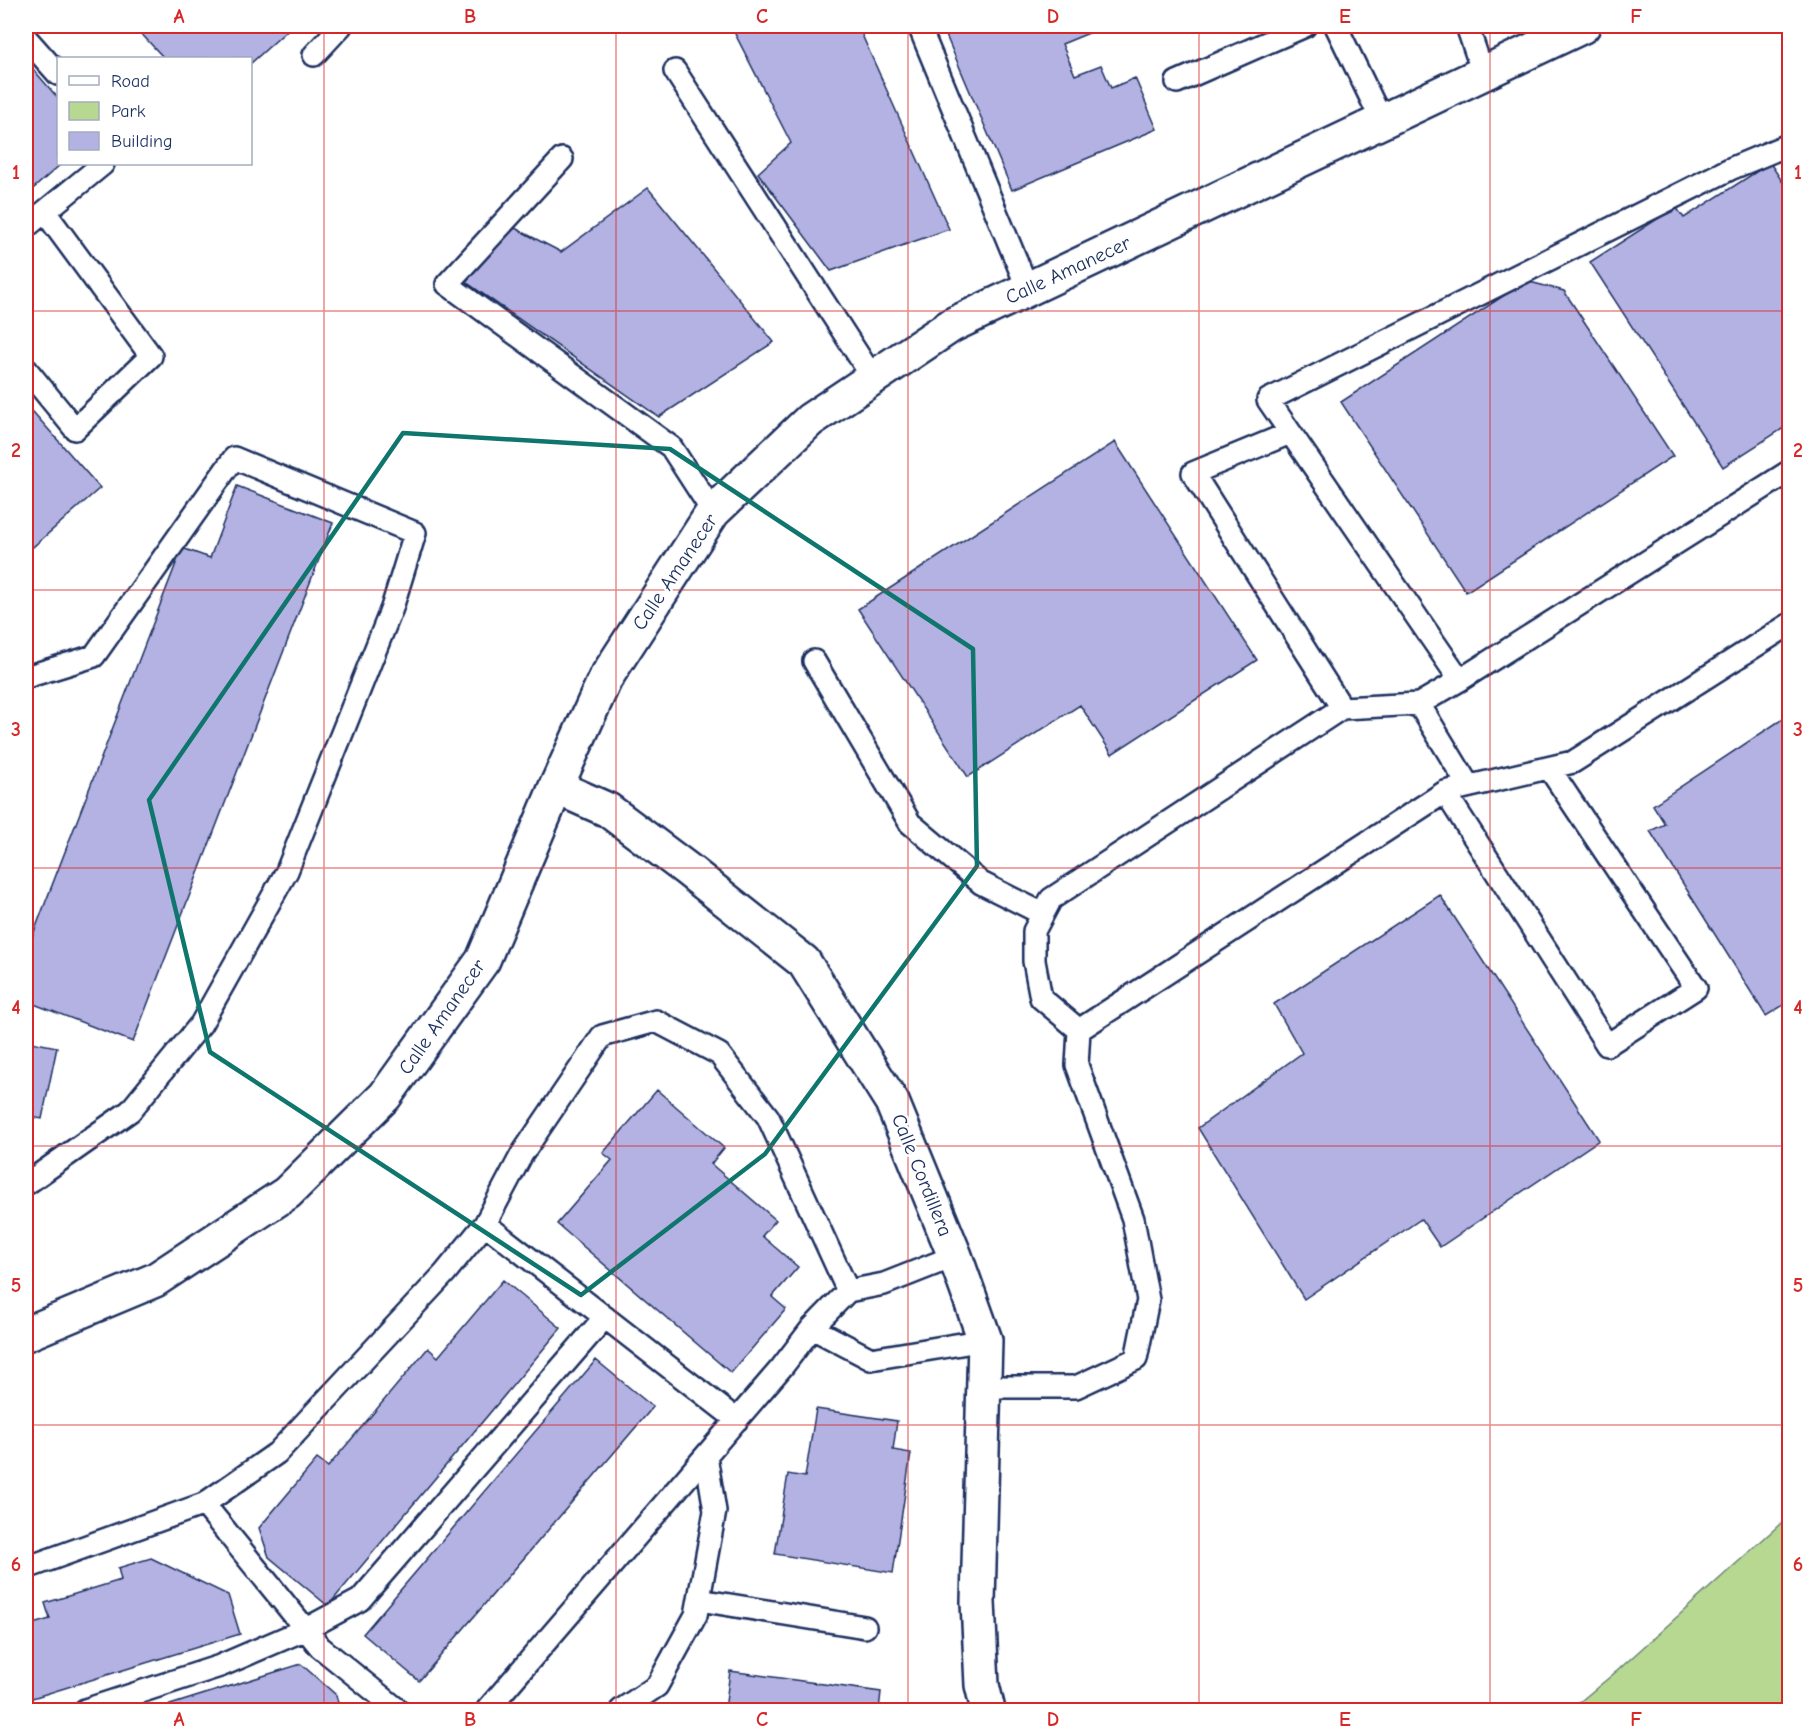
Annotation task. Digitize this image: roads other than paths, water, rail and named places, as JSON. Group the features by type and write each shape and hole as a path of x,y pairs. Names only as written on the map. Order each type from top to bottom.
{"street":[{"name":"Calle Amanecer","path":"26,1334 155,1280 287,1193 385,1096 483,960 556,787 605,679 713,512 810,420 952,325 1583,26"},
{"name":"Calle Cordillera","path":"556,787 608,810 804,962 892,1102 955,1256 985,1340 978,1602 982,1685 988,1710"}],"lane":[{"path":"314,55 341,26"},
{"path":"920,26 1028,289"},
{"path":"1177,82 1305,26"},
{"path":"1336,26 1382,121"},
{"path":"1467,26 1483,73"},
{"path":"26,38 57,73"},
{"path":"675,71 873,378"},
{"path":"1460,680 1268,400 1730,169 1790,144"},
{"path":"562,159 447,284 671,447 713,512"},
{"path":"26,227 102,165"},
{"path":"26,369 75,429 151,356 45,212"},
{"path":"1290,433 1193,473 1342,708"},
{"path":"26,677 94,656 234,458 415,533 392,608 287,871 201,1024 130,1111 26,1184"},
{"path":"1079,1030 1041,998 1034,961 1034,931 1051,899 1342,708 1419,704 1790,471"},
{"path":"1079,1030 1445,792 1573,762 1790,624"},
{"path":"814,661 910,823 981,883 1043,914"},
{"path":"1419,704 1468,785"},
{"path":"1445,792 1607,1045 1696,988 1549,768"},
{"path":"26,1568 204,1504 277,1453 445,1274 485,1224 522,1154 602,1036 656,1021 719,1054 768,1117 848,1291"},
{"path":"985,1387 1076,1387 1137,1359 1148,1300 1133,1219 1077,1065 1079,1030"},
{"path":"485,1224 737,1420"},
{"path":"488,1710 782,1367 812,1328 848,1291 884,1284 955,1256"},
{"path":"85,1710 220,1666 306,1629 360,1600 605,1317"},
{"path":"812,1328 871,1359 985,1340"},
{"path":"621,1710 657,1686 696,1615 715,1511 706,1456"},
{"path":"204,1504 320,1647 398,1710"},
{"path":"699,1600 865,1627"}]}
